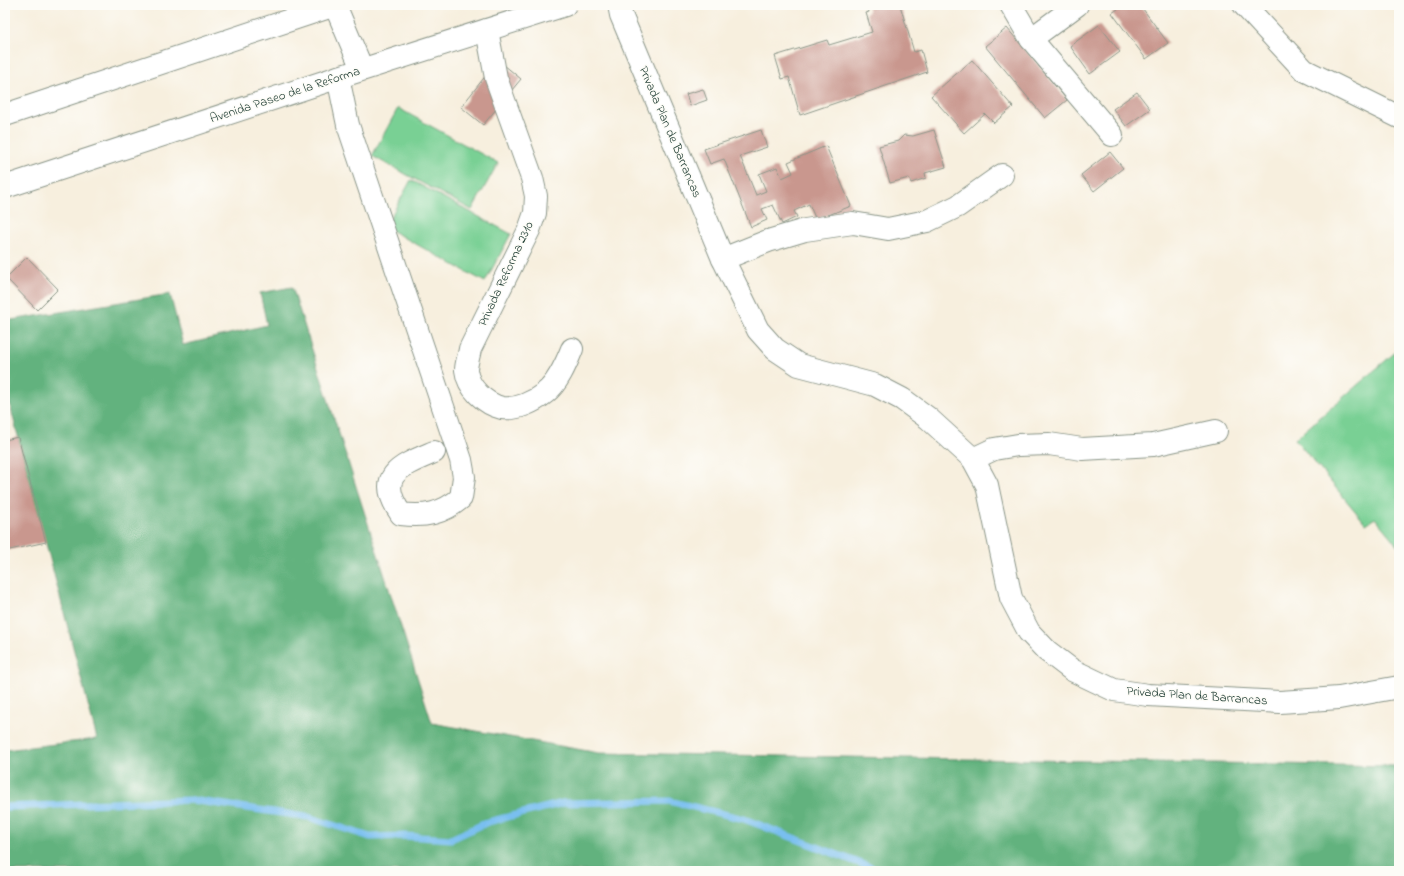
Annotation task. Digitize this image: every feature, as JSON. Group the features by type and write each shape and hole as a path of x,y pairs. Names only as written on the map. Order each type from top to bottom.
{"street":[{"path":"5,115 335,5 362,69"},
{"name":"Avenida Paseo de la Reforma","path":"5,187 362,69 565,5"},
{"name":"Privada Plan de Barrancas","path":"619,5 621,15 724,259 758,330 775,349 799,365 875,385 902,398 928,418 972,459 987,485 1011,598 1029,632 1047,651 1072,670 1114,690 1148,695 1280,702 1339,698 1399,687"},
{"path":"1011,5 1031,39 1112,135"},
{"path":"1031,39 1077,5"},
{"path":"1244,5 1304,70 1399,117"},
{"name":"Privada Reforma 2310","path":"487,30 496,78 532,178 536,196 535,213 529,230 470,349 466,369 470,384 481,398 502,408 524,405 546,393 563,369 572,349"},
{"path":"338,77 348,125 461,460 464,477 461,498 447,510 419,516 400,514 389,493 389,484 393,476 413,461 434,452"},
{"path":"724,259 805,230 853,223 888,229 927,221 958,206 1002,175"},
{"path":"972,459 994,449 1018,445 1049,444 1082,449 1153,445 1216,431"}],"green space":[{"path":"398,108 498,163 472,210 372,156"},
{"path":"411,180 511,234 485,282 385,227"},
{"path":"292,287 432,723 599,753 1399,766 1399,871 5,871 5,750 97,739 5,386 5,321 170,294 183,345 267,325 260,293"},
{"path":"1399,349 1399,547 1375,518 1366,524 1295,439"}],"building":[{"path":"867,5 900,5 914,52 921,50 927,72 800,115 789,77 782,79 775,56 827,40 829,45 872,32 866,13 869,12"},
{"path":"1124,5 1140,5 1168,43 1146,59 1112,13"},
{"path":"1099,25 1120,52 1090,74 1070,46"},
{"path":"1007,28 1067,100 1045,118 985,46"},
{"path":"498,60 521,79 483,125 461,107"},
{"path":"972,60 1013,107 994,123 985,114 964,133 931,96"},
{"path":"703,89 707,100 690,106 686,94"},
{"path":"1137,92 1150,109 1126,126 1113,109"},
{"path":"761,130 767,147 740,156 756,195 766,191 759,174 777,167 782,178 793,173 788,162 826,146 851,206 816,220 809,204 794,211 797,217 782,224 773,205 762,209 767,220 751,227 724,159 710,164 704,149"},
{"path":"934,130 946,167 925,173 926,178 911,183 909,178 890,183 879,146 898,141 904,135 913,136"},
{"path":"1110,152 1123,168 1094,191 1081,175"},
{"path":"27,257 58,289 37,310 6,278"},
{"path":"18,437 46,542 5,551 5,440"}],"waterway":[{"path":"5,807 191,800 308,817 370,837 404,836 451,839 488,822 563,803 669,801 744,819 880,871"}]}
